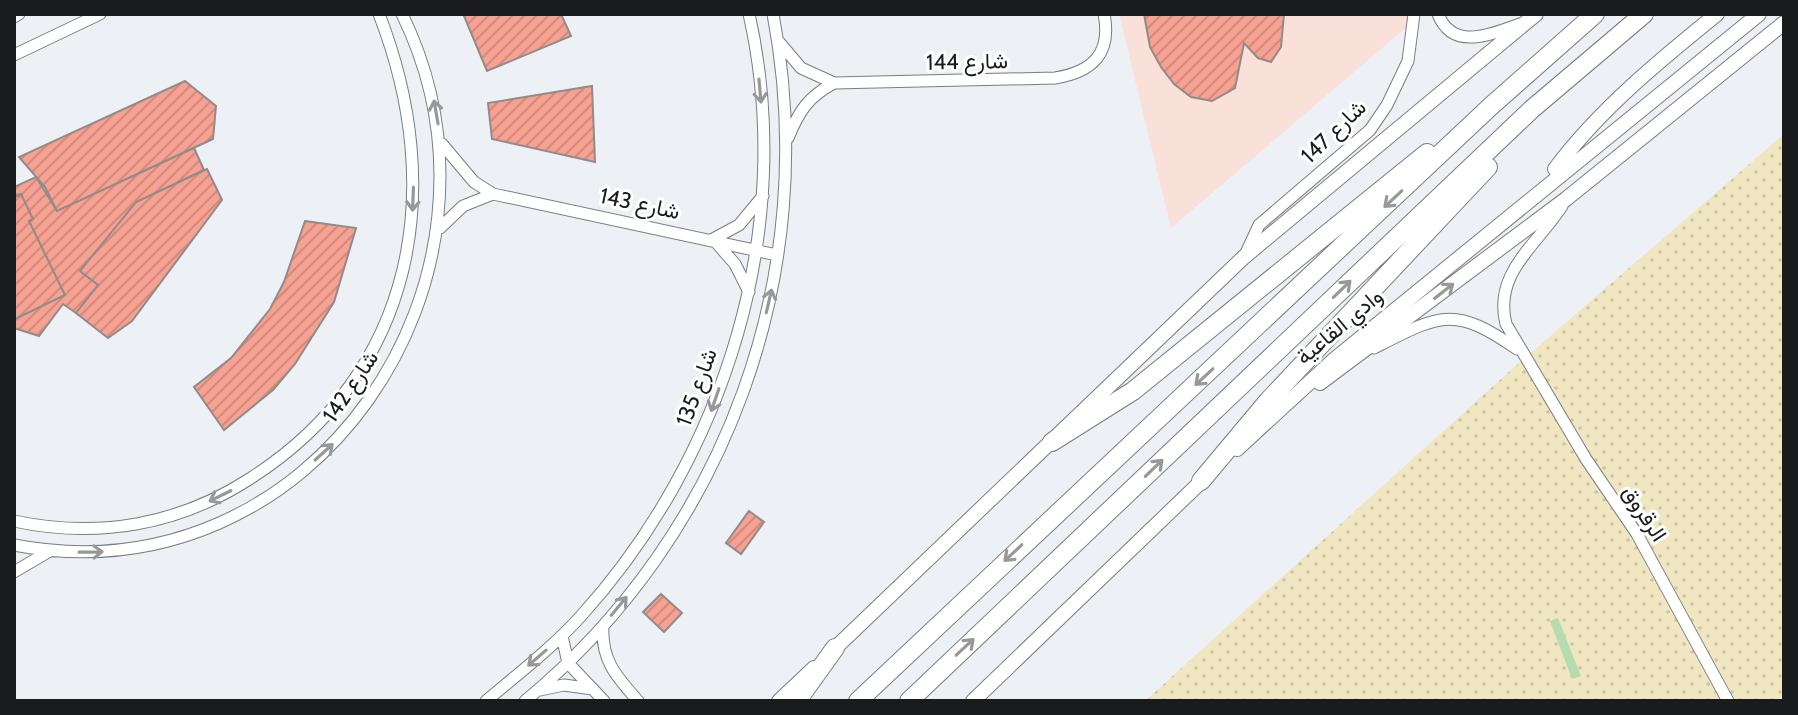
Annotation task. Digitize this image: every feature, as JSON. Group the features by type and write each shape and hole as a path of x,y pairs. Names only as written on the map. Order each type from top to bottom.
{"main road":[{"name":"وادي القاعية","path":"909,701 1532,109 1644,14"},
{"path":"858,701 1491,106 1591,18"},
{"path":"1201,481 1268,401 1581,68"},
{"path":"1052,442 1133,391 1386,183 1491,106"},
{"path":"797,701 835,648"}],"street":[{"path":"14,55 100,14"},
{"name":"شارع 142","path":"14,521 55,528 111,530 169,518 238,487 277,461 317,428 339,402 383,329 400,282 413,210 410,115 379,14"},
{"name":"شارع 142","path":"14,545 49,552 126,550 177,540 250,507 291,480 332,446 358,416 385,375 421,291 441,209 441,143 429,81 402,14"},
{"name":"شارع 135","path":"486,701 562,636 649,527 677,480 713,406 749,292 758,251 764,195 763,117 749,14"},
{"name":"شارع 135","path":"525,701 568,663 603,626 669,539 726,441 762,329 777,255 786,142 773,14"},
{"name":"شارع 144","path":"778,41 801,68 834,83 1043,79 1083,72 1096,62 1107,36 1104,14"},
{"name":"شارع 147","path":"1244,257 1259,225 1370,130 1387,105 1408,61 1414,14"},
{"path":"1438,14 1443,25 1461,38 1483,38 1532,17"},
{"path":"1541,189 1607,111 1663,57 1717,14"},
{"name":"وادي القاعية","path":"973,701 1201,481 1335,359 1759,14"},
{"path":"779,701 1244,257 1532,17"},
{"path":"1268,421 1566,199 1784,23"},
{"path":"786,142 812,94 834,83"},
{"name":"شارع 143","path":"441,143 463,172 493,194 777,255"},
{"path":"437,232 463,206 493,194"},
{"path":"749,292 735,264 713,239 739,225 764,195"},
{"name":"الرقروق","path":"1566,199 1511,270 1506,283 1503,311 1521,352 1586,459 1637,534 1728,701"},
{"name":"الرقروق","path":"1360,355 1417,327 1444,318 1465,318 1490,329 1521,352"},
{"path":"14,572 49,552"},
{"path":"603,626 602,645 608,667 638,701"},
{"path":"562,636 568,663 604,701"},
{"path":"536,692 564,685 593,689"}],"shaded area":[{"path":"1119,14 1422,14 1171,228"}],"sand":[{"path":"1784,134 1784,701 1145,701 1512,369"}],"green space":[{"path":"1558,618 1581,676 1572,679 1550,621"}],"building":[{"path":"561,14 571,36 487,71 464,16"},
{"path":"1144,14 1284,14 1281,47 1271,62 1258,58 1244,43 1235,88 1212,101 1191,97 1174,84 1161,67 1150,47"},
{"path":"185,81 216,106 213,139 57,211 45,187 19,157"},
{"path":"592,86 595,162 492,139 488,103"},
{"path":"194,148 204,170 136,202 80,271 98,285 76,313 63,304 39,336 14,328 15,319 65,295 29,221 33,219 21,194 15,197 14,187 36,177 57,211"},
{"path":"207,169 222,200 132,321 108,338 76,313 98,285 80,271 136,202"},
{"path":"21,194 33,219 29,221 65,295 15,319 14,323 14,195"},
{"path":"305,221 356,228 334,302 295,364 273,390 224,430 194,387 231,358 270,309 284,282"},
{"path":"749,511 764,522 741,554 726,543"},
{"path":"661,594 682,613 664,632 643,612"}]}
